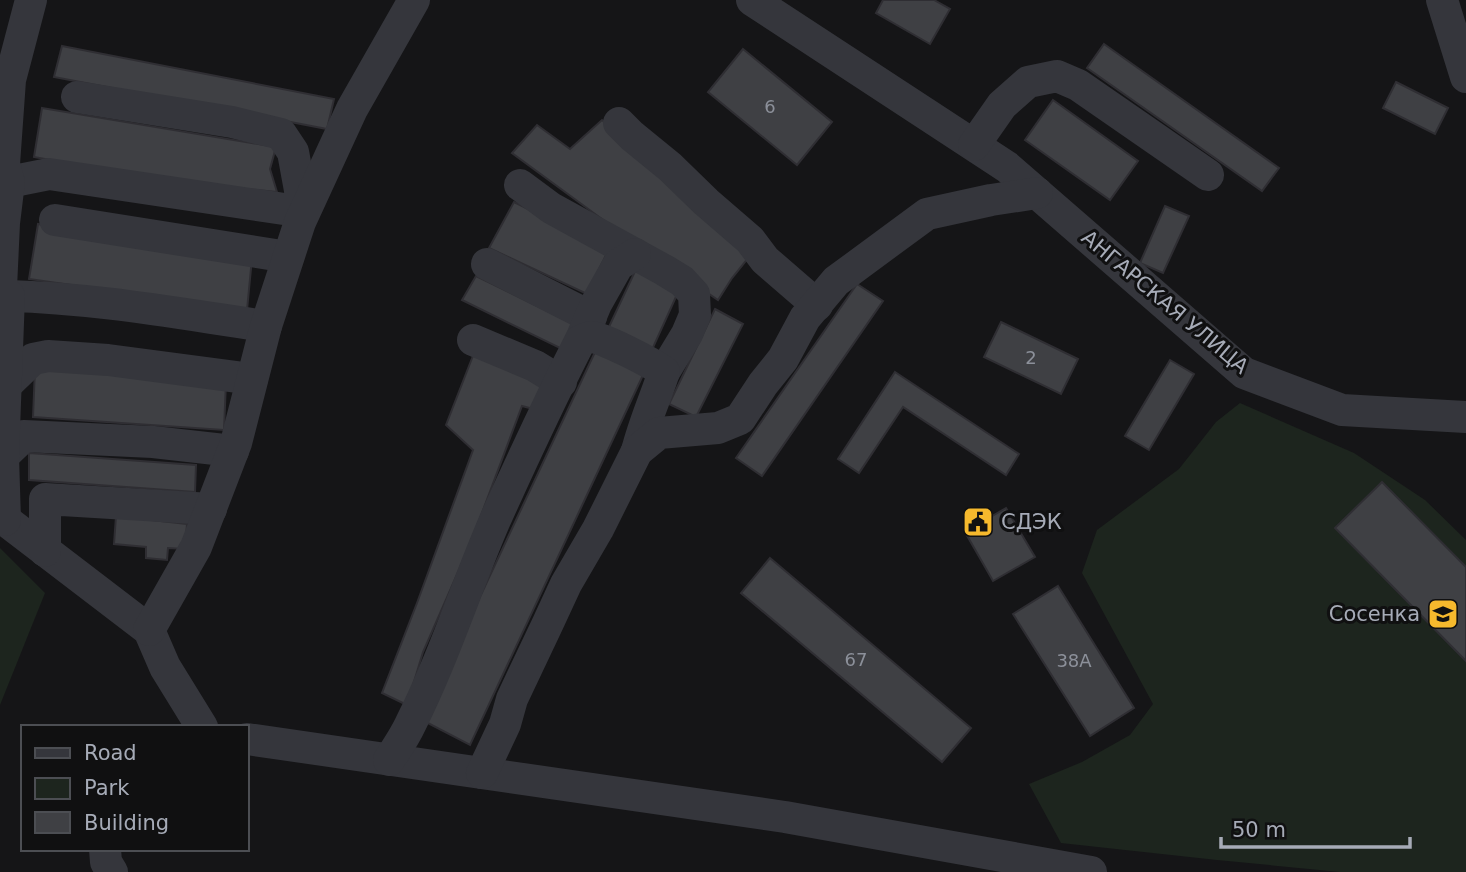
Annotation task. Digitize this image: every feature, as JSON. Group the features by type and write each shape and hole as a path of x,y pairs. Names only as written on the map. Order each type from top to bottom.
{"street":[{"path":"31,0 10,80 4,164 9,182 1,288 9,296 113,304 266,326"},
{"path":"149,630 196,547 233,451 266,326 304,212 352,109 414,0"},
{"name":"АНГАРСКАЯ УЛИЦА","path":"752,0 1007,167 1244,373 1342,410 1466,417"},
{"path":"1442,0 1466,76"},
{"path":"974,145 1002,105 1028,82 1057,76 1078,85 1208,175"},
{"path":"77,97 232,122 281,134 293,152 304,212"},
{"path":"619,122 750,240 765,260 817,305"},
{"path":"9,182 49,174 304,212"},
{"path":"482,773 505,724 512,699 566,584 598,529 637,451 643,424 664,372 695,315 694,294 682,281 551,208 520,185"},
{"path":"637,451 659,433 718,429 740,419 762,384 783,359 805,318 836,281 927,214 1037,193"},
{"path":"55,220 288,257"},
{"path":"389,760 410,726 495,520 585,329 618,265 635,254"},
{"path":"487,264 585,329 592,337 649,362 664,372"},
{"path":"9,296 2,518 149,630 165,667 201,725"},
{"path":"473,340 535,366 561,382"},
{"path":"6,385 33,359 48,356 108,360 252,379"},
{"path":"3,456 24,436 153,442 233,451"},
{"path":"45,551 45,499 211,509"},
{"path":"248,739 785,817 1091,872"},
{"path":"105,851 106,862 112,872"}],"green space":[{"path":"1240,403 1354,453 1425,500 1466,540 1466,872 1340,872 1061,843 1029,784 1082,762 1130,735 1153,704 1082,573 1097,530 1179,469 1216,422"},
{"path":"0,548 45,593 0,705"}],"building":[{"path":"883,0 934,0 950,9 930,44 876,13"},
{"path":"1104,44 1279,168 1262,191 1087,68"},
{"path":"62,46 334,99 327,129 54,77"},
{"path":"743,49 832,122 797,165 708,92"},
{"path":"1396,82 1448,108 1435,134 1383,108"},
{"path":"1053,100 1138,161 1110,200 1025,140"},
{"path":"42,108 276,147 270,169 277,192 170,182 34,157"},
{"path":"602,120 753,252 718,300 512,153 537,125 570,149"},
{"path":"514,202 609,249 587,294 489,248"},
{"path":"1165,206 1189,216 1163,273 1140,263"},
{"path":"38,224 252,258 247,310 29,279"},
{"path":"637,267 680,288 651,352 607,331"},
{"path":"476,276 574,324 562,349 462,300"},
{"path":"857,284 883,301 762,476 736,458"},
{"path":"715,309 743,324 696,417 669,404"},
{"path":"1001,322 1078,359 1061,394 984,357"},
{"path":"476,348 548,383 537,410 522,406 470,545 423,652 407,705 382,693 473,450 446,425"},
{"path":"595,352 644,373 470,745 422,720"},
{"path":"1170,360 1194,374 1149,450 1125,436"},
{"path":"35,368 226,382 224,430 33,417"},
{"path":"895,372 1019,454 1006,475 903,407 859,473 838,459"},
{"path":"29,453 196,465 195,492 29,480"},
{"name":"Сосенка","path":"1382,482 1466,567 1466,661 1335,528"},
{"path":"1006,508 1035,557 993,581 965,532"},
{"path":"116,516 187,524 185,549 168,548 167,560 146,558 146,547 114,544"},
{"path":"770,558 971,728 942,762 741,593"},
{"path":"1058,586 1134,708 1090,736 1013,614"}],"place":[{"name":"СДЭК","path":"978,522"},
{"name":"Сосенка","path":"1443,614"}]}
